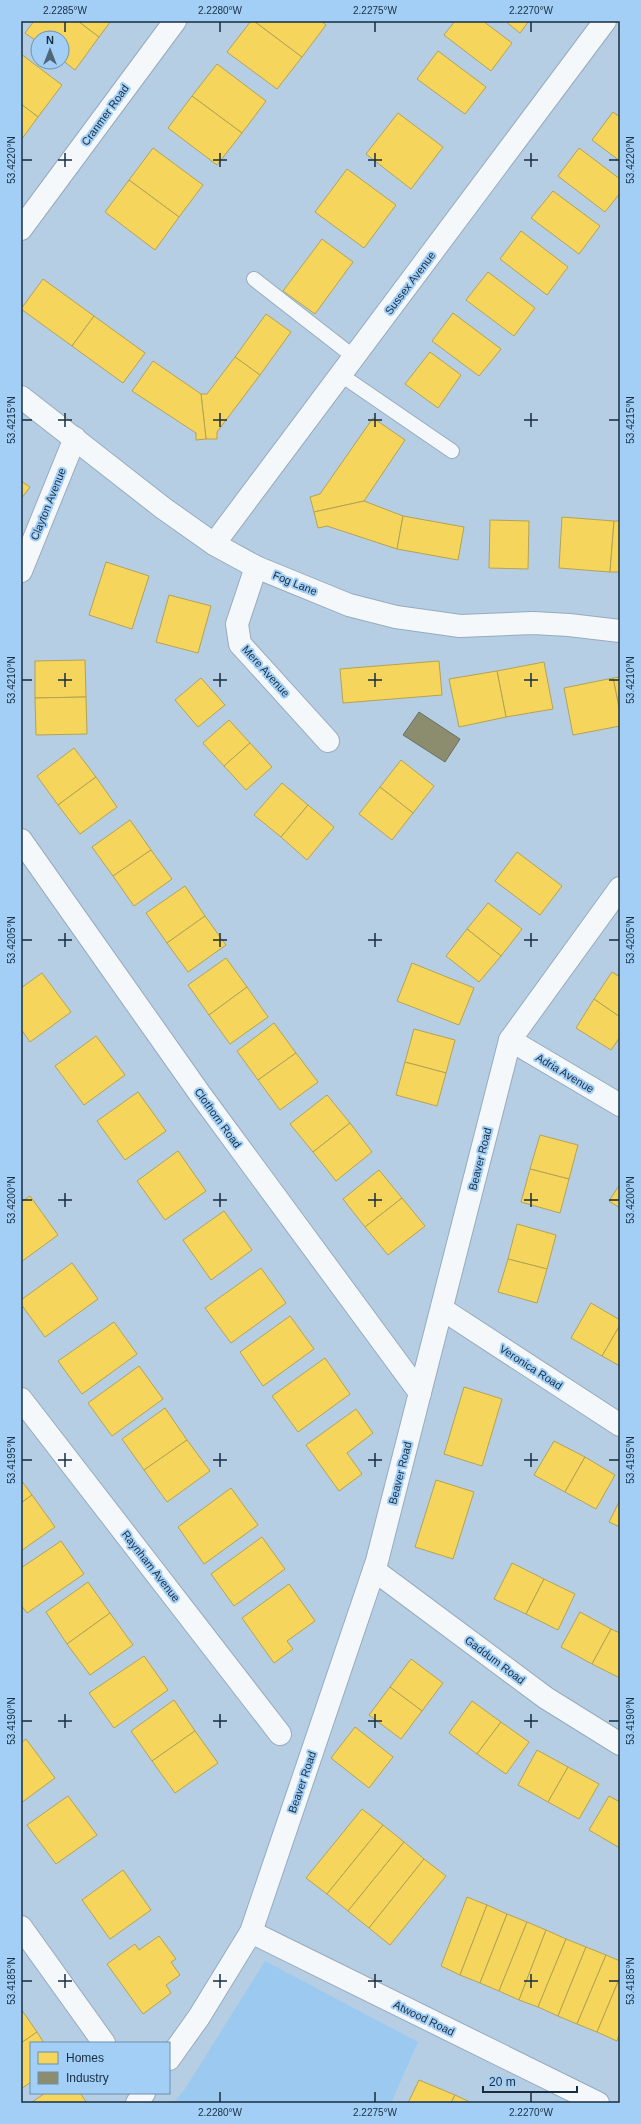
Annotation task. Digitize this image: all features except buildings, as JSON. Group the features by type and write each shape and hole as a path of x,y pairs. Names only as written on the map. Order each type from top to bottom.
{"street":[{"name":"Cranmer Road","path":"21,229 175,21"},
{"name":"Sussex Avenue","path":"214,544 605,21"},
{"name":"Fog Lane","path":"21,397 163,508 214,544 256,567 349,605 396,616 460,626 533,623 569,625 620,631"},
{"name":"Clayton Avenue","path":"21,570 75,438"},
{"name":"Mere Avenue","path":"256,567 237,624 240,644 328,741"},
{"name":"Clothorn Road","path":"21,840 200,1094 420,1393"},
{"name":"Beaver Road","path":"170,2058 199,2017 251,1932 374,1570 510,1040 620,888"},
{"name":"Adria Avenue","path":"510,1040 620,1105"},
{"name":"Veronica Road","path":"442,1308 620,1425"},
{"name":"Raynham Avenue","path":"21,1399 280,1734"},
{"name":"Gaddum Road","path":"374,1570 546,1698 620,1744"},
{"path":"21,1927 103,2042"},
{"name":"Atwood Road","path":"251,1932 598,2103"},
{"path":"137,2103 143,2094"}],"lane":[{"path":"254,279 354,357"},
{"path":"341,375 452,451"}],"shaded area":[{"path":"265,1961 418,2042 391,2103 173,2103 185,2089"}]}
